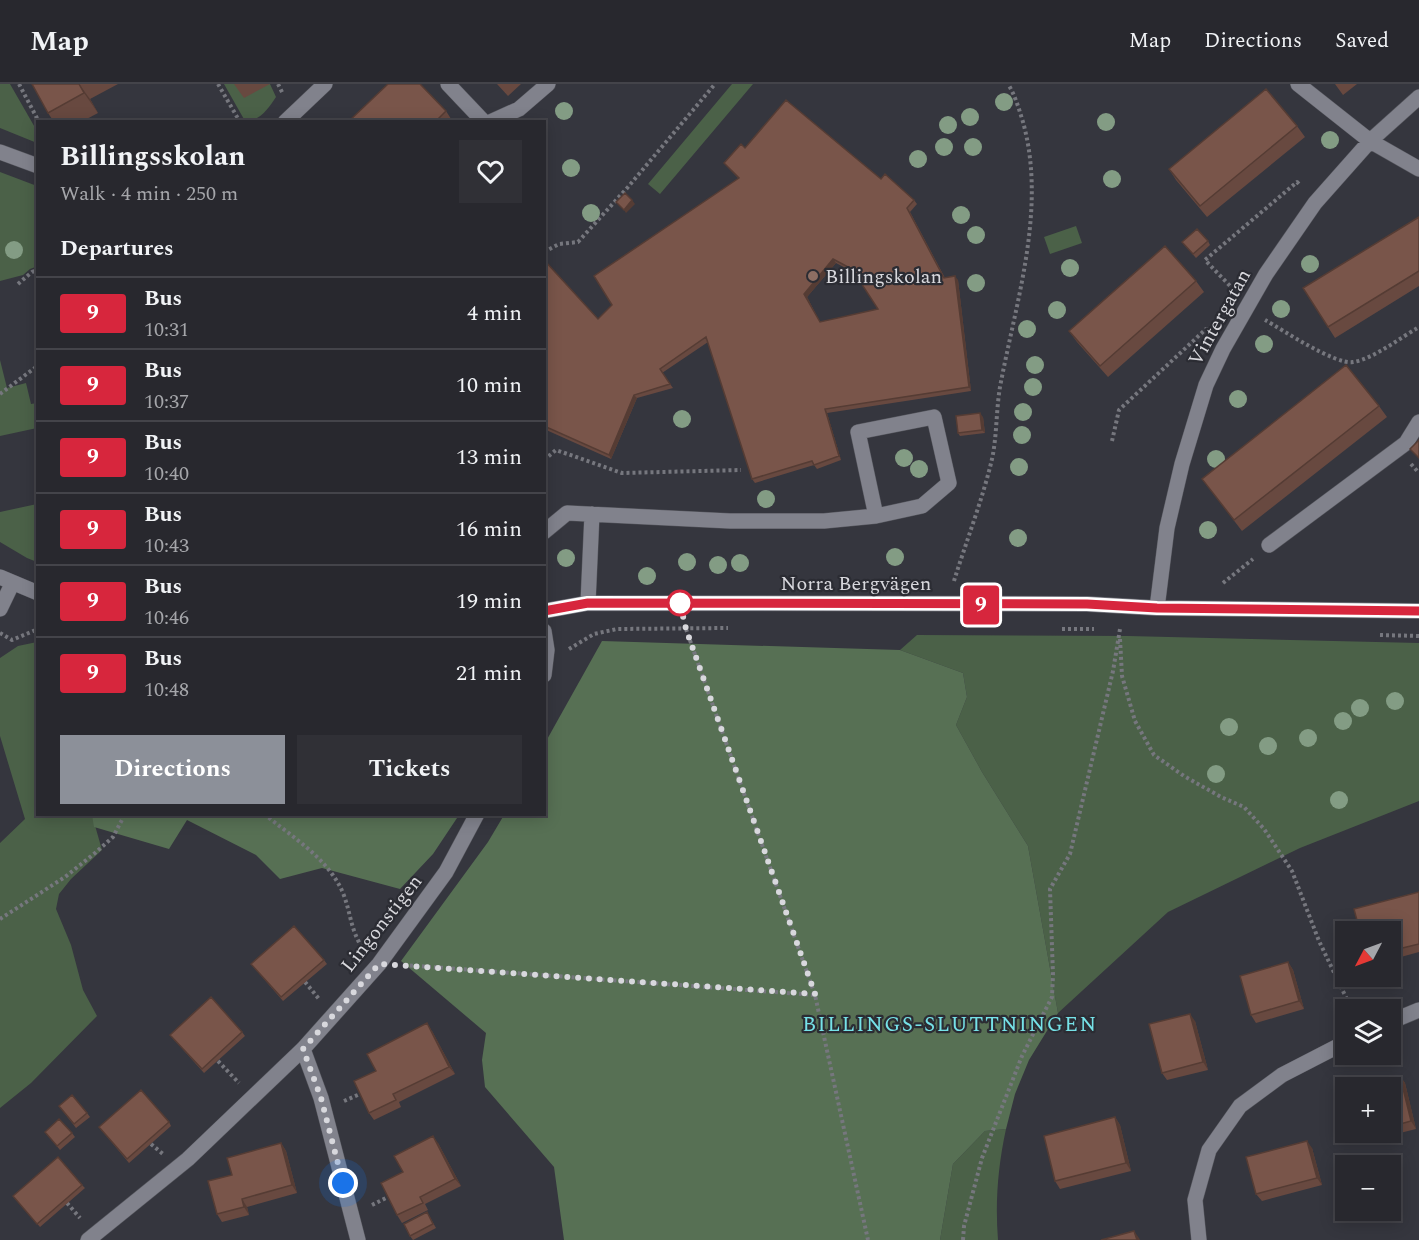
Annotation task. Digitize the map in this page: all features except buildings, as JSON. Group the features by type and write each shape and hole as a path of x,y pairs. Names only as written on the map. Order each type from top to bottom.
{"street":[{"path":"287,120 325,84"},
{"path":"448,84 482,120"},
{"path":"494,120 519,109 548,84"},
{"path":"1298,84 1370,141 1419,169"},
{"name":"Vintergatan","path":"1157,608 1167,528 1185,453 1206,385 1246,307 1266,274 1316,203 1370,141 1419,97"},
{"path":"0,152 36,165"},
{"path":"546,530 567,513 730,521 824,520 876,516 922,506 950,483 934,417 858,432 876,516"},
{"path":"1269,545 1406,443 1419,422"},
{"path":"588,603 592,514"},
{"path":"0,609 6,580 36,592"},
{"name":"Norra Bergvägen","path":"546,611 588,603 1087,604 1157,608 1419,611"},
{"name":"Lingonstigen","path":"88,1240 188,1159 303,1049 379,964 446,873 476,816"},
{"path":"1401,1017 1419,1010"},
{"path":"1199,1240 1195,1200 1209,1150 1240,1106 1282,1075 1335,1048"},
{"path":"303,1049 321,1098 358,1240"}],"path":[{"path":"19,84 38,120"},
{"path":"218,84 239,120"},
{"path":"546,251 559,244 578,242 715,84"},
{"path":"954,581 992,458 999,389 1022,280 1032,214 1026,132 1008,84"},
{"path":"1236,292 1205,260 1297,182 1305,190"},
{"path":"18,284 36,271"},
{"path":"1246,307 1326,355 1350,363 1363,359 1419,327"},
{"path":"1112,441 1119,410 1206,329 1215,331"},
{"path":"0,394 36,367"},
{"path":"546,458 556,450 622,473 741,470"},
{"path":"1223,583 1269,545"},
{"path":"569,649 594,634 617,629 734,628"},
{"path":"1050,628 1097,629"},
{"path":"686,629 815,994 868,1240"},
{"path":"1108,629 1132,629"},
{"path":"1120,629 1122,676 1136,721 1154,755 1203,786 1244,807 1264,829 1292,871 1319,941 1347,999"},
{"path":"963,1240 964,1226 982,1158 1022,1056 1052,997 1050,889 1070,854 1113,671 1120,629"},
{"path":"0,633 12,640 36,630"},
{"path":"1377,635 1419,636"},
{"path":"0,919 64,877 95,853 113,837 124,816"},
{"path":"266,816 317,858 335,878 343,893 351,927 364,951 379,964 815,994"},
{"path":"305,982 321,1002"},
{"path":"218,1061 242,1086"},
{"path":"338,1104 360,1094"},
{"path":"151,1144 166,1156"},
{"path":"366,1209 386,1198"},
{"path":"67,1203 85,1223"}],"green space":[{"path":"0,84 10,84 36,129 36,143 0,128"},
{"path":"224,84 270,84 276,97 267,110 255,119 244,120"},
{"path":"732,84 753,84 660,194 648,184"},
{"path":"0,172 36,186 36,267 23,275 0,281"},
{"path":"1076,226 1082,243 1050,254 1044,237"},
{"path":"0,360 7,388 26,383 31,404 36,403 36,428 0,436"},
{"path":"36,504 36,562 0,542 0,512"},
{"path":"917,635 1128,636 1419,643 1419,801 1300,848 1168,912 1058,1013 1028,846 956,725 967,697 963,673 900,650"},
{"path":"602,641 900,650 963,673 967,697 956,725 1028,846 1058,1013 1029,1060 1015,1094 1006,1129 985,1131 953,1164 940,1240 564,1240 554,1167 485,1087 482,1060 486,1033 401,961 488,842 503,816 546,816 546,741"},
{"path":"36,642 36,816 92,816 102,850 71,879 59,894 56,909 71,945 83,990 97,1016 31,1083 0,1108 0,843 25,819 0,736 0,658 18,646"},
{"path":"92,816 458,816 433,854 400,889 322,868 280,879 256,855 187,820 169,849 94,827"},
{"path":"1006,1129 998,1184 998,1240 940,1240 953,1164 985,1131"}],"bus line":[{"name":"9","path":"546,611 588,603 1087,604 1157,608 1419,611"}],"place":[{"name":"Billingskolan","path":"813,276"}],"district":[{"name":"BILLINGS-SLUTTNINGEN","path":"950,1024"}],"route":[{"path":"343,1183 321,1098 303,1049 379,964 815,994 686,629 680,603"}]}
